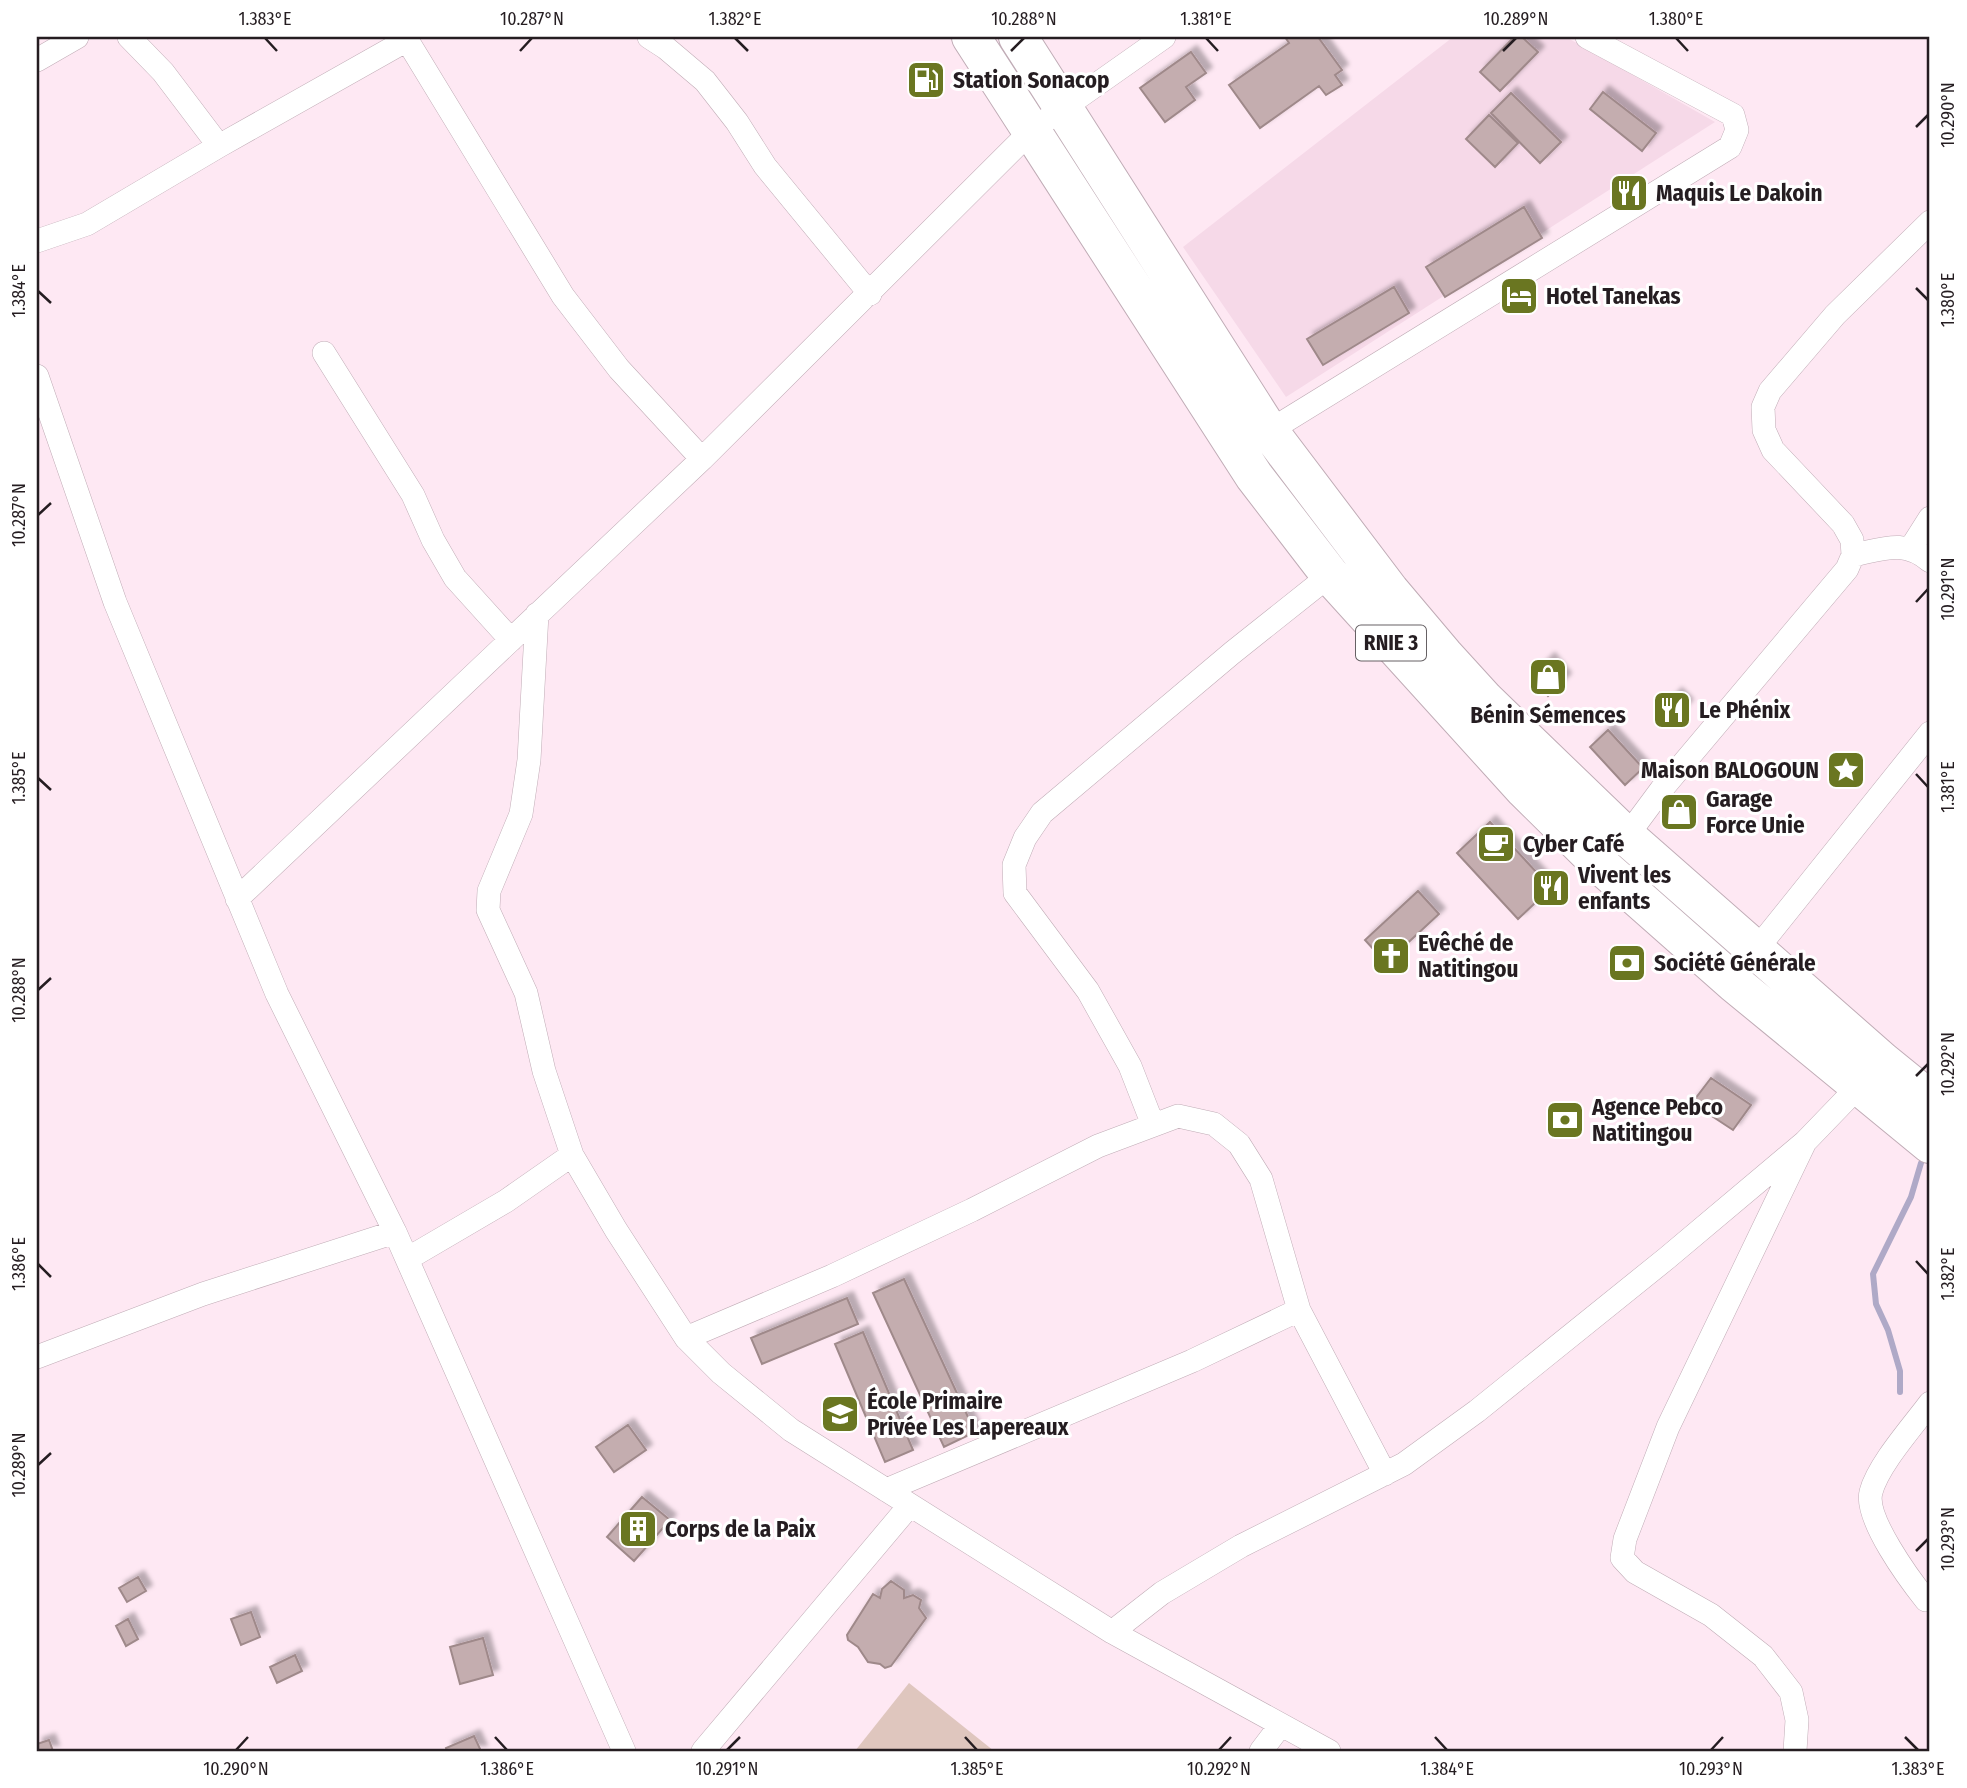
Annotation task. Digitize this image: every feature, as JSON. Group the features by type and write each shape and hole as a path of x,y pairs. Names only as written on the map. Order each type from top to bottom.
{"highway":[{"name":"RNIE 3","path":"971,37 1047,119 1269,431 1390,591 1444,656 1485,700 1626,836 1930,1100"},
{"name":"RNIE 3","path":"1018,37 1047,119 1254,476 1331,575 1524,789 1605,869 1734,983 1930,1144"}],"street":[{"path":"37,60 77,37"},
{"path":"129,37 163,72 219,146"},
{"path":"649,37 705,81 737,122 765,166 870,294"},
{"path":"237,899 702,459 1047,119 1164,37"},
{"path":"1269,431 1730,146 1737,130 1733,115 1587,37"},
{"path":"37,242 87,224 410,38 564,296 620,369 702,459"},
{"path":"1605,869 1661,790 1847,569 1853,555 1853,540 1843,524 1773,450 1764,430 1763,407 1770,391 1835,315 1930,222"},
{"path":"324,353 413,495 432,540 455,578 510,640"},
{"path":"37,376 115,602 277,994 395,1232 624,1751"},
{"path":"1910,548 1930,517"},
{"path":"1853,555 1891,547 1910,548 1930,562"},
{"path":"1153,1125 1130,1066 1088,991 1016,893 1014,865 1025,838 1042,813 1232,653 1331,575"},
{"path":"537,614 529,760 521,814 489,891 488,910 526,993 544,1072 572,1155 616,1230 686,1338 721,1373 791,1430 1112,1632 1329,1751"},
{"path":"1756,950 1930,733"},
{"path":"1112,1632 1162,1593 1241,1546 1404,1464 1477,1411 1667,1258 1805,1142 1859,1086"},
{"path":"686,1338 832,1276 972,1210 1098,1146 1178,1116 1214,1124 1239,1144 1261,1179 1299,1310 1385,1474"},
{"path":"1795,1751 1797,1720 1791,1692 1763,1656 1711,1615 1635,1572 1622,1558 1626,1539 1668,1427 1805,1142"},
{"path":"407,1259 506,1201 572,1155"},
{"path":"37,1357 203,1294 395,1232"},
{"path":"886,1490 1192,1361 1299,1310"},
{"path":"1926,1600 1904,1573 1874,1520 1870,1494 1885,1465 1930,1403"},
{"path":"703,1751 910,1505"},
{"path":"1261,1751 1280,1726"}],"shaded area":[{"path":"1453,37 1566,37 1715,122 1286,397 1183,247"},
{"path":"909,1683 994,1751 855,1751"}],"building":[{"path":"1285,37 1318,37 1342,70 1335,75 1342,85 1326,95 1319,86 1260,128 1229,85 1289,43"},
{"path":"1514,37 1522,37 1538,52 1500,91 1480,72"},
{"path":"1191,52 1206,73 1186,87 1195,100 1165,122 1140,88"},
{"path":"1603,92 1656,133 1642,151 1590,109"},
{"path":"1511,93 1561,142 1540,163 1491,113"},
{"path":"1489,115 1518,143 1495,167 1466,139"},
{"path":"1524,207 1542,238 1445,297 1426,267"},
{"path":"1394,287 1409,313 1323,365 1307,339"},
{"name":"Bénin Sémences","path":"1549,659 1565,679 1548,696 1531,676"},
{"name":"Le Phénix","path":"1676,694 1687,705 1667,726 1656,716"},
{"path":"1608,730 1643,768 1625,785 1590,747"},
{"path":"1490,822 1551,888 1518,919 1457,853"},
{"path":"1418,891 1439,914 1386,963 1365,940"},
{"path":"1711,1078 1751,1105 1733,1130 1692,1103"},
{"path":"904,1279 975,1432 944,1447 873,1293"},
{"path":"847,1298 858,1324 762,1364 751,1338"},
{"path":"863,1332 913,1450 885,1462 835,1344"},
{"path":"628,1425 646,1450 614,1472 596,1447"},
{"name":"Corps de la Paix","path":"642,1497 670,1520 634,1561 607,1537"},
{"path":"138,1577 146,1591 127,1602 119,1588"},
{"path":"891,1581 904,1590 904,1598 913,1595 921,1600 919,1608 926,1618 891,1666 885,1668 880,1664 868,1662 858,1647 848,1640 847,1635 873,1594 880,1598 882,1589"},
{"path":"251,1612 260,1637 241,1645 231,1619"},
{"path":"128,1619 138,1639 126,1646 116,1626"},
{"path":"483,1638 493,1675 460,1684 450,1647"},
{"path":"295,1655 302,1671 277,1683 270,1667"},
{"path":"474,1736 481,1751 447,1751 446,1748"},
{"path":"49,1740 53,1751 37,1751 37,1744"}],"waterway":[{"path":"1900,1392 1900,1371 1888,1330 1876,1304 1873,1274 1911,1197 1921,1163"}],"place":[{"name":"Station Sonacop","path":"926,80"},
{"name":"Maquis Le Dakoin","path":"1629,193"},
{"name":"Hotel Tanekas","path":"1519,296"},
{"name":"Bénin Sémences","path":"1548,677"},
{"name":"Le Phénix","path":"1672,710"},
{"name":"Maison BALOGOUN","path":"1846,770"},
{"name":"Garage Force Unie","path":"1679,812"},
{"name":"Cyber Café","path":"1496,844"},
{"name":"Vivent les enfants","path":"1551,888"},
{"name":"Evêché de Natitingou","path":"1391,956"},
{"name":"Société Générale","path":"1627,963"},
{"name":"Agence Pebco Natitingou","path":"1565,1120"},
{"name":"École Primaire Privée Les Lapereaux","path":"840,1414"},
{"name":"Corps de la Paix","path":"638,1529"}]}
